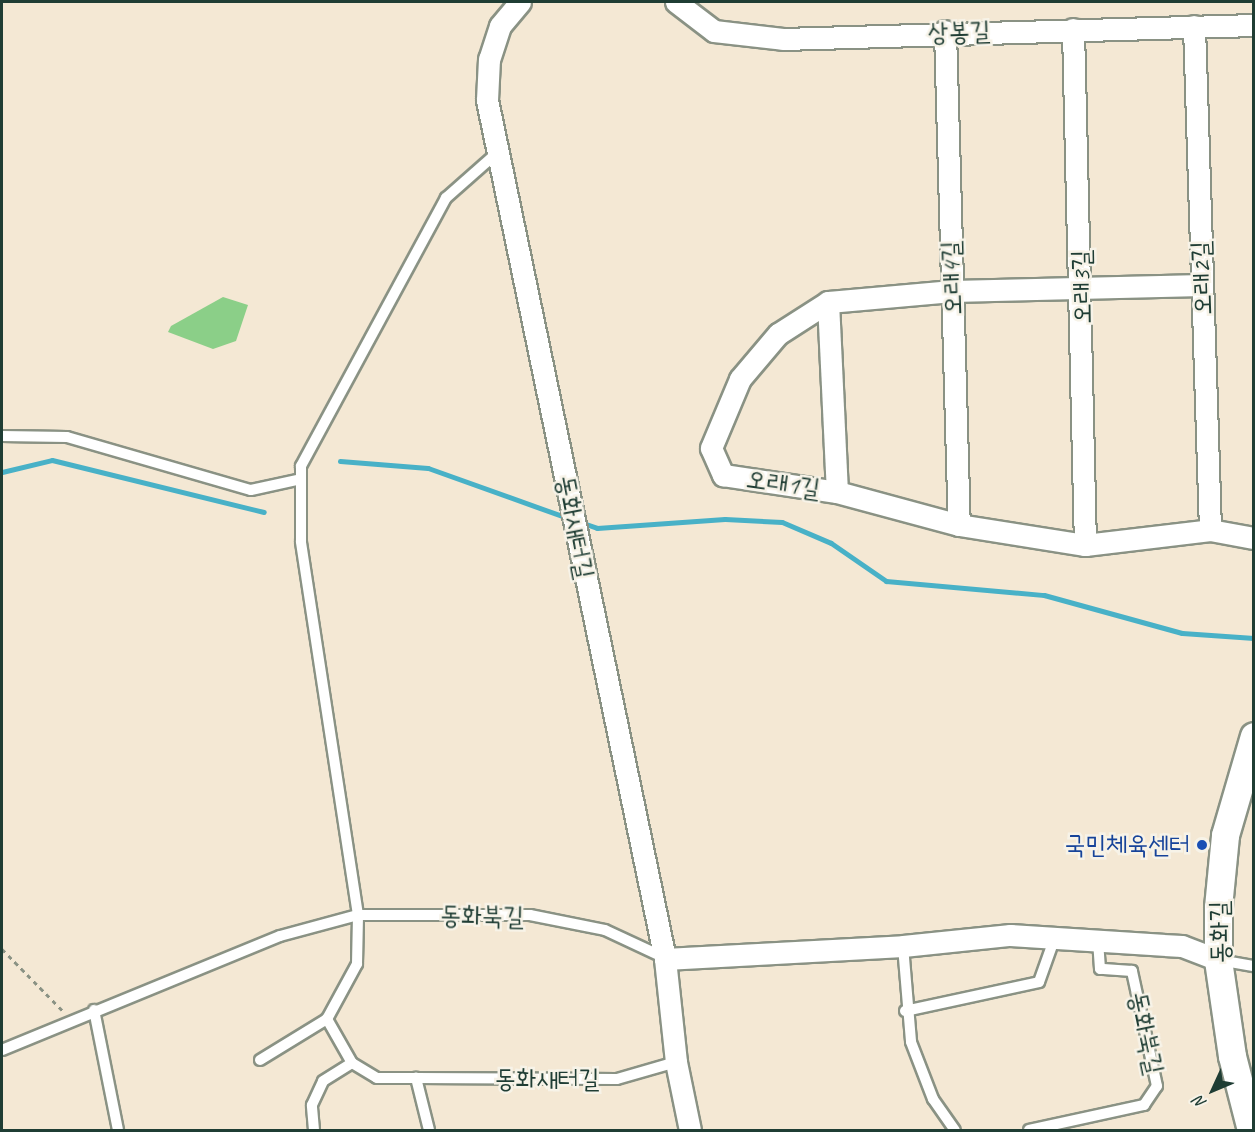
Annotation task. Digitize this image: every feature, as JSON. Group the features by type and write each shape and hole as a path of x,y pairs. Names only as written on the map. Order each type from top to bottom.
{"street":[{"name":"동화새터길","path":"520,2 500,26 489,58 487,100 665,958 676,1062 690,1131"},
{"name":"상봉길","path":"676,2 714,31 783,39 945,31 1254,26"},
{"name":"오래2길","path":"1194,26 1210,530"},
{"name":"오래3길","path":"1073,29 1083,288 1085,545"},
{"name":"오래4길","path":"945,31 959,525"},
{"name":"오래1길","path":"1202,285 952,291 828,302 778,333 740,379 711,448 723,475 837,492 959,525 1085,545 1210,530 1254,538"},
{"path":"828,302 837,492"},
{"name":"동화길","path":"1251,1131 1232,1056 1218,960 1225,835 1254,736"},
{"name":"동화북길","path":"665,958 903,946 1056,935 1098,941 1182,946 1218,960"}],"lane":[{"path":"260,1060 327,1019 357,964 358,915 301,541 301,466 446,198 498,152"},
{"path":"2,436 67,438 251,490 301,479"},
{"name":"동화북길","path":"2,1050 94,1010 280,936 358,915 530,915 605,930 665,958"},
{"path":"905,1011 1039,982 1056,935"},
{"name":"동화북길","path":"1029,1130 1144,1105 1157,1086 1132,971 1100,969 1098,941"},
{"path":"903,946 905,1011 933,1099 955,1131"},
{"path":"1218,960 1254,966"},
{"path":"94,1010 118,1131"},
{"path":"314,1131 312,1105 323,1081 352,1063 327,1019"},
{"name":"동화새터길","path":"352,1063 377,1078 617,1079 676,1062"},
{"path":"416,1078 429,1131"}],"path":[{"path":"2,950 72,1020"}],"green space":[{"path":"223,297 248,305 236,341 213,349 168,332 171,326"}],"waterway":[{"path":"2,472 52,460 264,512"},
{"path":"340,461 428,468 568,518"},
{"path":"580,522 597,528 725,519 782,522 831,543 886,581 1044,595 1182,633 1254,638"}],"place":[{"name":"국민체육센터","path":"1202,845"}]}
